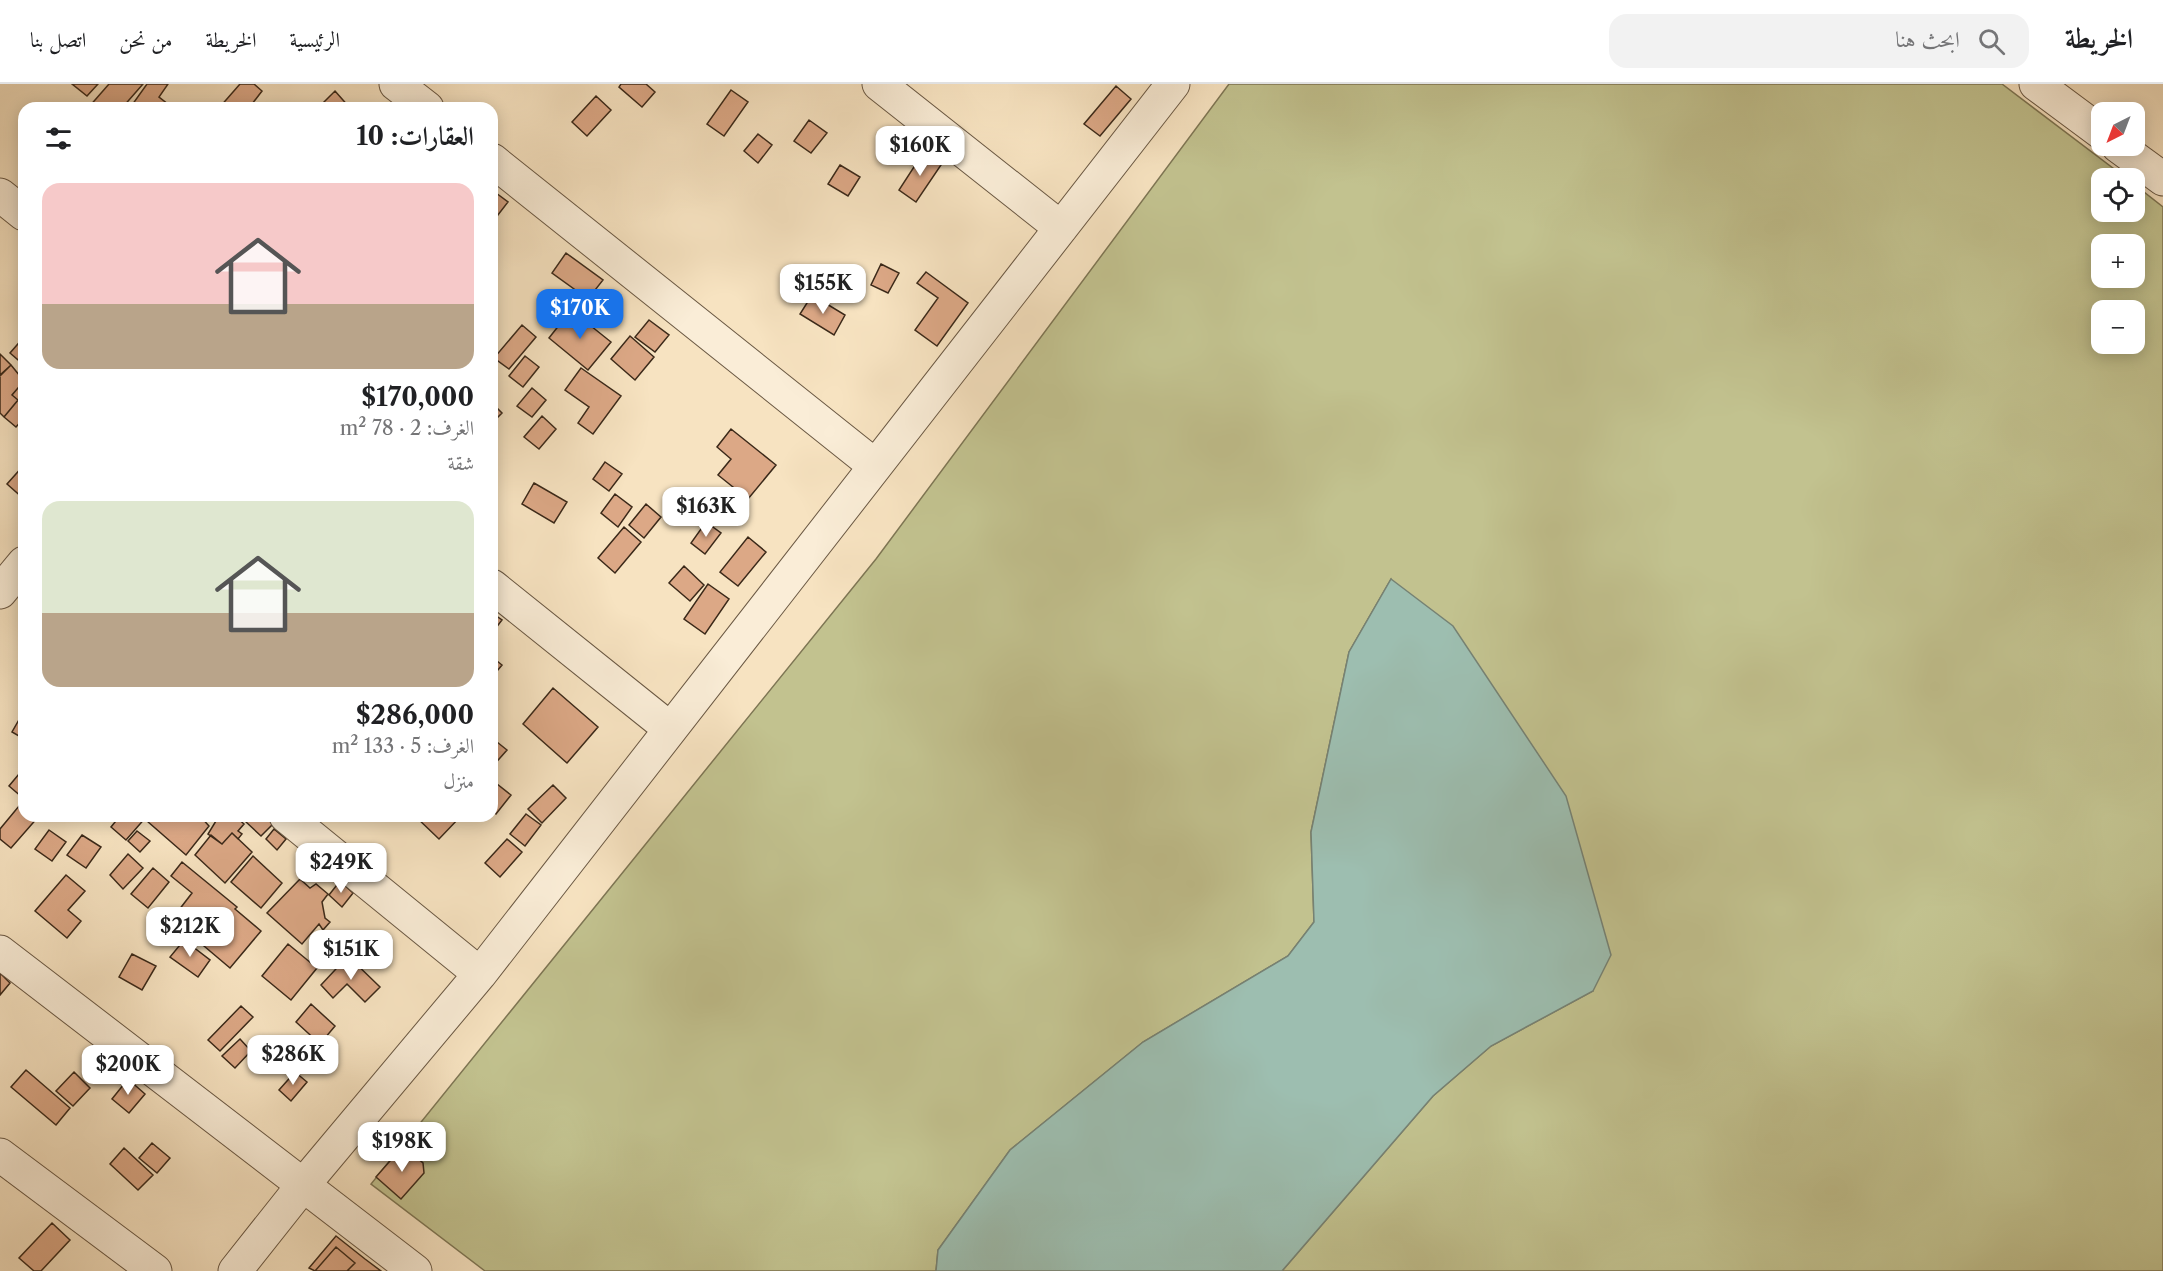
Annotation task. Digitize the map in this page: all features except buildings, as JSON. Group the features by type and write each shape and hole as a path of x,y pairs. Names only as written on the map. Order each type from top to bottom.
{"street":[{"path":"879,84 1061,228"},
{"path":"235,1271 304,1184 480,974 669,728 1173,84"},
{"path":"2036,84 2091,125"},
{"path":"2131,156 2163,180"},
{"path":"498,165 874,465"},
{"path":"0,195 18,209"},
{"path":"498,591 669,728"},
{"path":"293,822 480,974"},
{"path":"0,952 416,1271"},
{"path":"0,1155 155,1271"}],"green space":[{"path":"1229,84 2002,84 2091,151 2091,156 2097,156 2113,168 2091,168 2091,222 2145,222 2145,193 2163,207 2163,1271 1282,1271 1433,1096 1491,1046 1593,991 1391,579 1349,652 1311,832 1314,922 1288,956 1143,1042 1010,1150 938,1250 936,1271 485,1271 371,1184 876,559"}],"shaded area":[{"path":"1391,579 1453,626 1566,796 1611,955 1593,991 1491,1046 1433,1096 1282,1271 936,1271 938,1250 1010,1150 1143,1042 1288,956 1314,922 1311,832 1349,652"}]}
